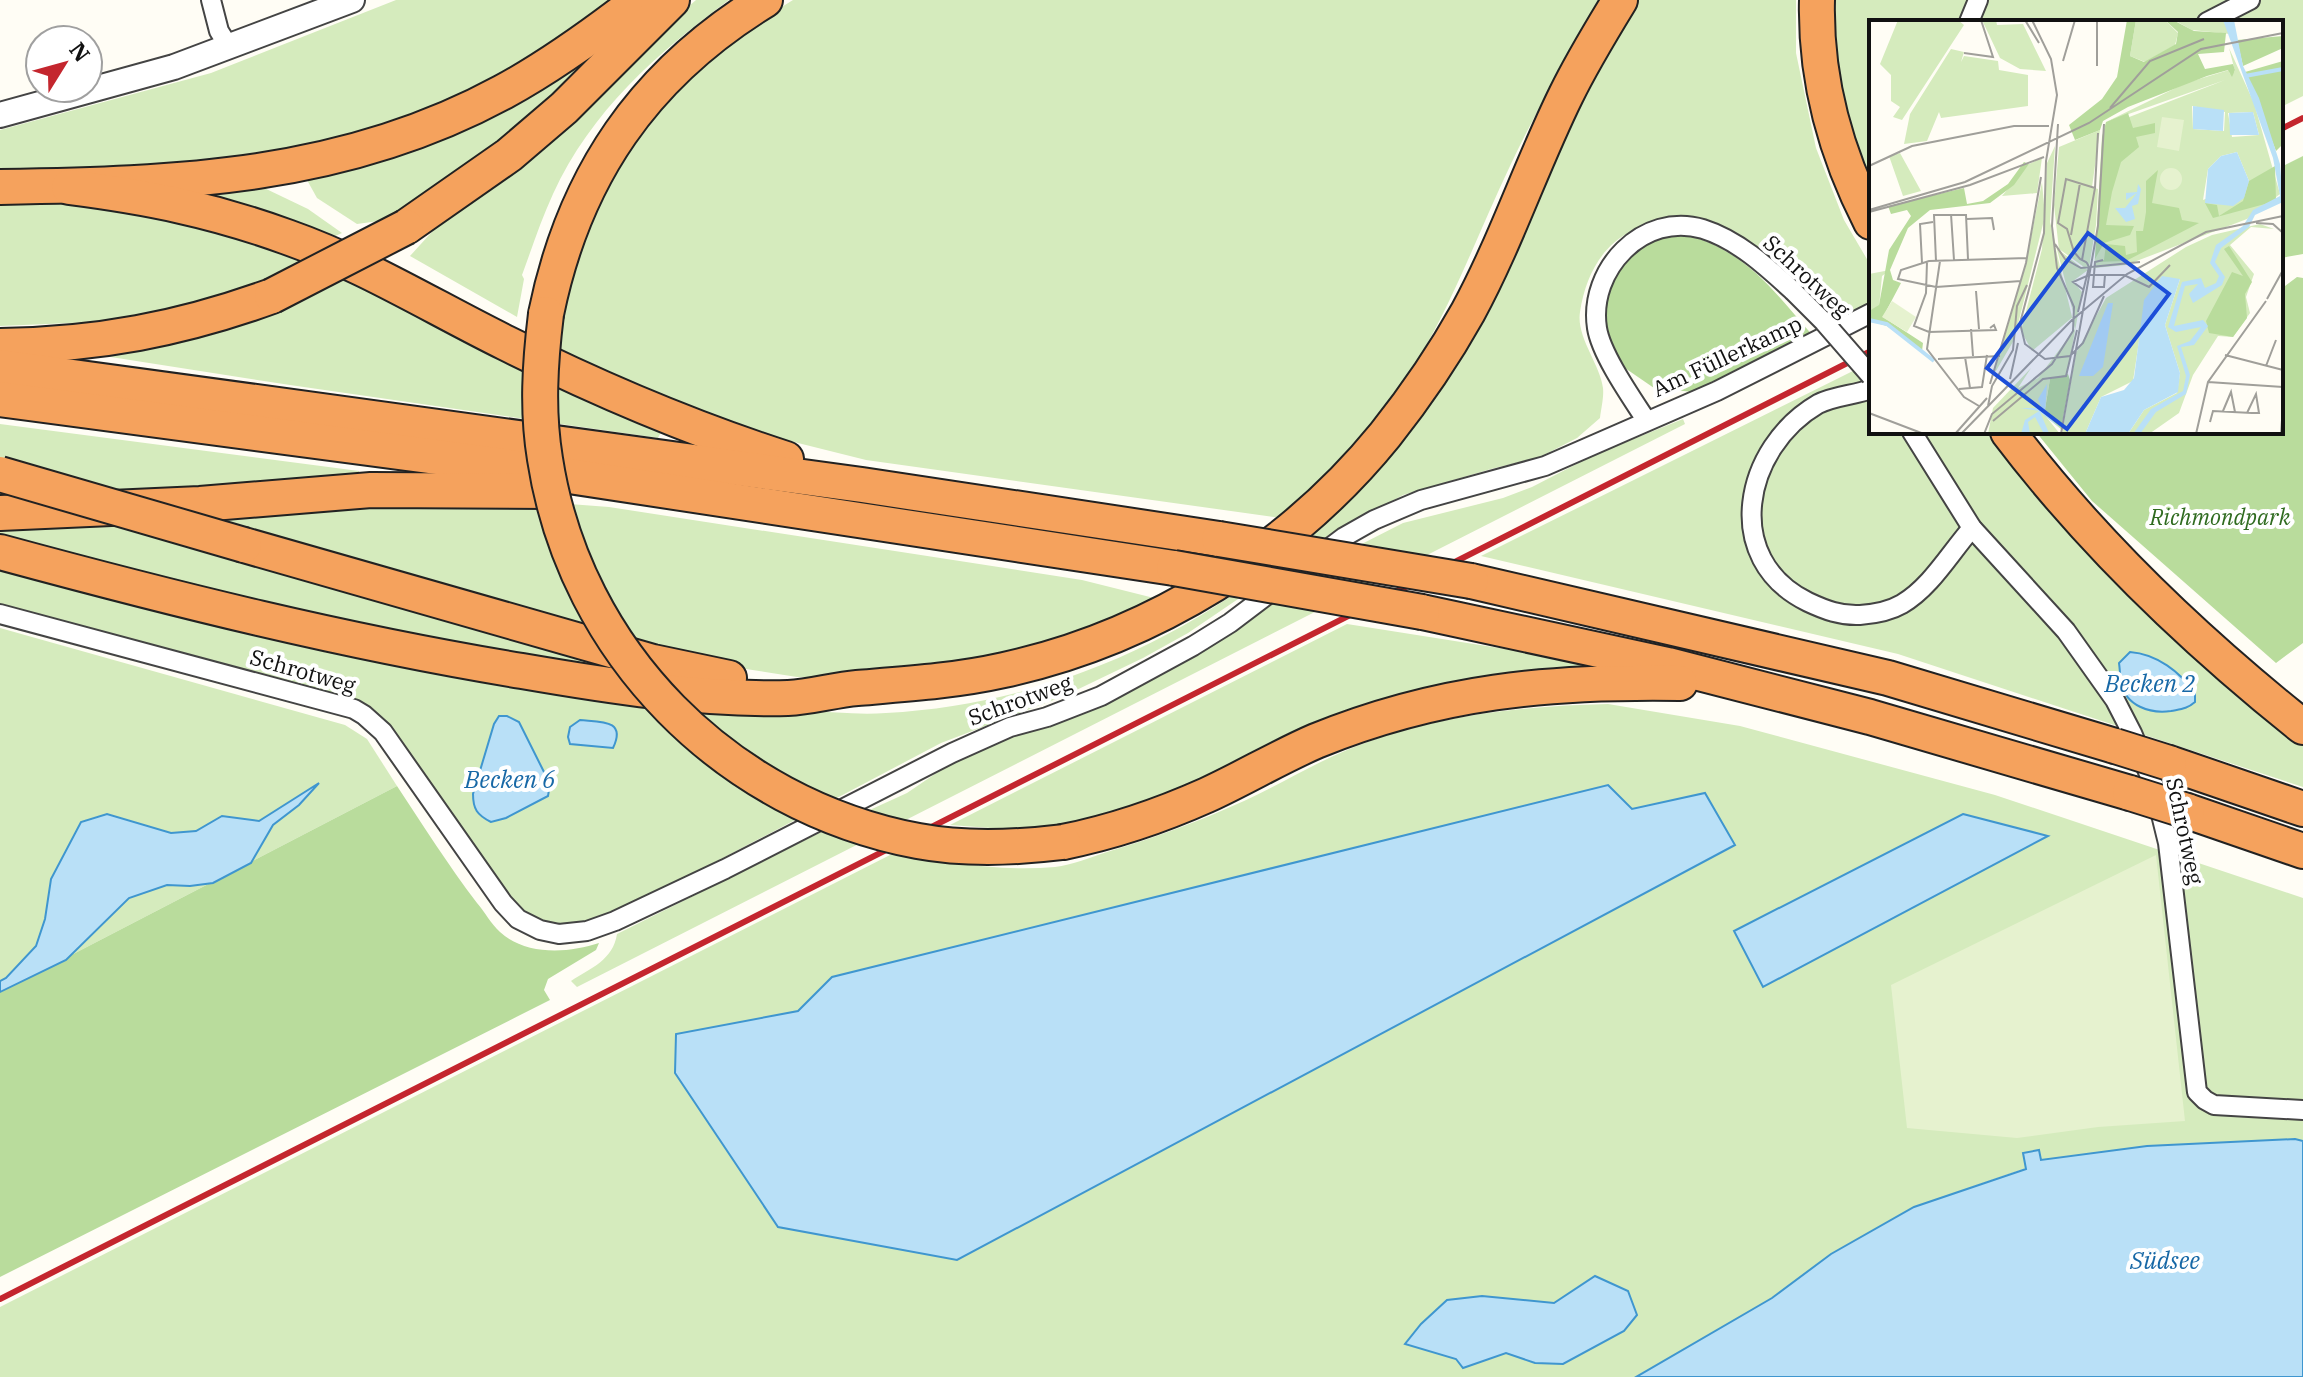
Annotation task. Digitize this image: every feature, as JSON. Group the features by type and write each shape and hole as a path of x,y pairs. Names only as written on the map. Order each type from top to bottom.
{"highway":[{"path":"0,187 69,187 250,174 321,161 379,145 440,122 501,93 584,42 639,0"},
{"path":"0,346 43,345 126,336 211,318 272,296 406,227 509,155 564,108 672,0"},
{"path":"765,0 729,23 686,57 662,80 620,131 586,188 555,271 546,314 540,374 541,423 547,471 573,563 625,657 672,712 716,751 755,778 818,811 852,824 921,841 992,848 1063,842 1140,822 1207,795 1314,742 1434,703 1491,691 1564,683 1741,684"},
{"path":"0,552 162,596 315,632 577,681 708,696 794,698 851,688 966,678 1044,660 1105,639 1192,597 1248,562 1309,515 1385,435 1445,351 1476,296 1565,97 1620,0"},
{"path":"1817,0 1820,65 1829,117 1844,165 1869,218"},
{"path":"69,187 152,198 198,208 290,237 339,257 504,342 623,398 748,447 862,485"},
{"path":"0,367 862,485 1471,581 1888,678 2169,763 2303,809"},
{"path":"0,399 698,494 1174,568 1422,612 1668,665 2018,759 2187,811 2303,851"},
{"path":"2010,434 2084,525 2141,583 2207,646 2303,727"},
{"path":"0,474 653,662 765,683 851,688"},
{"path":"0,513 200,504 371,490 698,494"}],"street":[{"path":"211,0 219,31 229,47"},
{"path":"0,115 174,67 352,0"},
{"path":"1970,20 1978,0"},
{"path":"2211,20 2250,0"},
{"name":"Schrotweg","path":"0,614 343,704 364,715 383,732 503,903 518,919 540,930 574,933 615,921 725,869 986,737 1101,696 1230,623 1344,537 1385,514 1432,497 1545,466 1646,420 1597,331 1598,301 1609,266 1630,243 1646,234 1664,229 1701,228 1750,253 1824,322 1869,374"},
{"name":"Am Füllerkamp","path":"1646,420 1717,391 1869,314"},
{"path":"1869,390 1822,402 1790,427 1766,456 1753,488 1751,524 1761,555 1772,572 1784,587 1800,598 1836,613 1853,615 1886,611 1901,605 1923,587 1972,528"},
{"name":"Schrotweg","path":"1916,438 1972,528 2066,631 2115,700 2144,760 2168,843 2197,1092 2214,1105 2303,1110"}],"green space":[{"path":"396,0 619,0 517,69 440,112 252,163 67,171 0,170 0,130 211,73"},
{"path":"696,0 729,0 652,63 606,110 586,136 553,194 541,224 522,275 524,279 517,317 410,256 440,223"},
{"path":"793,0 1599,0 1520,145 1448,304 1419,357 1390,402 1361,437 1281,518 866,460 750,431 557,353 563,265 612,163 685,76 751,26"},
{"path":"1634,0 1796,0 1796,53 1816,148 1844,220 1869,263 1869,307 1845,321 1769,255 1724,227 1702,219 1675,217 1636,229 1619,238 1602,255 1586,288 1580,312 1581,331 1601,379 1603,395 1600,418 1577,438 1540,457 1403,495 1338,531 1188,633 1143,658 1064,696 941,743 597,923 564,929 544,924 520,911 367,707 352,698 0,604 0,561 807,711 876,714 952,706 1016,693 1079,674 1140,648 1198,617 1253,581 1304,540 1352,494"},
{"path":"1825,0 2303,0 2303,96 2283,106 2283,20 1869,20 1869,193 1833,97"},
{"path":"580,58 585,62 523,124 466,168 386,220 357,224 317,198 307,180 311,173"},
{"path":"2303,156 2303,254 2283,258 2283,166"},
{"path":"260,186 308,209 342,233 322,242 191,193"},
{"path":"51,197 161,213 313,260 206,302 118,321 0,326 0,200"},
{"path":"1675,232 1720,248 1754,271 1814,337 1693,392 1654,388 1622,366 1604,325 1604,293 1620,263 1641,245"},
{"name":"Richmondpark","path":"2297,277 2303,278 2303,643 2276,663 2092,501 2038,434 2283,434 2283,288"},
{"path":"346,279 645,421 661,432 658,438 98,355 250,322"},
{"path":"1869,363 1869,434 1988,434 2039,498 2094,555 2303,743 2303,787 1898,654 1481,556"},
{"path":"1683,419 1685,424 577,987 571,981 606,957 617,934 815,835 907,793 957,759 1073,716 1186,661 1348,551 1403,523 1503,498 1532,487 1594,455"},
{"path":"0,424 359,471 359,481 0,504"},
{"path":"530,501 609,507 1082,580 1158,599 1048,646 861,678 797,677 733,667 218,552 604,666 607,674 466,652 0,542 0,523 285,504"},
{"path":"1347,624 1620,667 1220,780 1058,833 950,825"},
{"path":"0,628 345,725 367,739 397,786 0,992"},
{"path":"1608,704 1740,726 1995,795 2303,898 2303,1141 2076,1155 2041,1160 2023,1153 2026,1168 1914,1207 1831,1254 1772,1298 1636,1377 0,1377 0,1307 892,854 994,867 1061,866 1177,829 1378,738 1475,715","holes":["1607,785 1632,809 1705,793 675,1073 676,1034 798,1011 832,977","2047,836 1763,987 1734,931 1734,930"]},
{"path":"397,786 456,874 500,932 510,940 535,949 575,949 599,943 596,950 548,979 544,990 550,1000 0,1277 0,992"},
{"path":"2156,855 2185,1121 2098,1127 2017,1138 1907,1128 1891,985"}],"water":[{"name":"Becken 2","path":"2130,652 2149,656 2175,671 2195,693 2195,702 2184,708 2163,712 2147,710 2133,703 2121,683 2119,663"},
{"name":"Becken 6","path":"499,716 519,722 550,784 548,796 506,818 491,822 477,811 473,794"},
{"path":"580,720 603,722 614,727 617,732 613,748 570,744 570,727"},
{"path":"319,783 299,805 273,825 251,863 213,883 167,885 129,898 66,960 0,992 0,981 36,946 45,919 51,879 81,822 107,814 171,833 196,831 222,816 259,821"},
{"path":"1608,785 1632,809 1705,793 1735,845 957,1260 778,1227 675,1073 676,1034 798,1011 832,977"},
{"path":"1963,814 2048,836 1763,987 1734,931"},
{"name":"Südsee","path":"2303,1141 2303,1377 1636,1377 1772,1298 1831,1254 1914,1207 2026,1169 2023,1153 2039,1150 2041,1160 2147,1146"},
{"path":"1595,1276 1628,1291 1637,1315 1624,1331 1563,1364 1535,1363 1506,1353 1463,1368 1456,1359 1405,1344 1447,1300 1482,1296 1554,1303"}],"railway":[{"path":"2283,128 2303,118"},
{"path":"0,1299 1869,352"}]}
